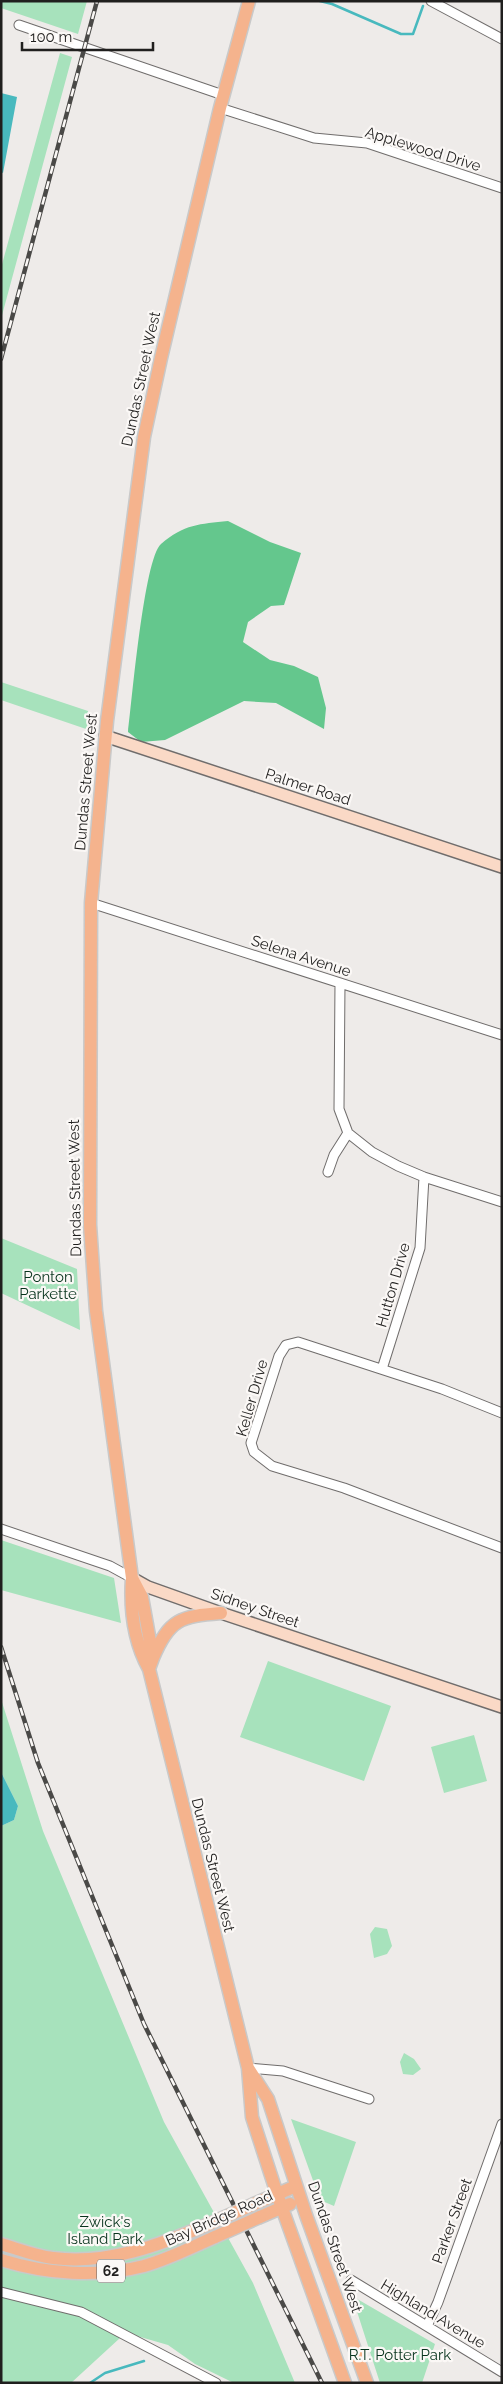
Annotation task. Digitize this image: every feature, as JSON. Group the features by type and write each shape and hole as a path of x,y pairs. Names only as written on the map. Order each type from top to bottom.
{"main road":[{"name":"Dundas Street West","path":"249,1 223,95 144,437 105,736 91,903 90,1225 96,1311 132,1578 142,1596 151,1664 248,2068 252,2117 277,2194 345,2383"},
{"path":"151,1664 169,1628 180,1620 195,1615 221,1612"},
{"name":"Dundas Street West","path":"248,2068 268,2099 296,2186 366,2383"},
{"name":"Bay Bridge Road","path":"1,2244 53,2258 75,2259 121,2255 161,2245 296,2186"},
{"name":"Bay Bridge Road","path":"1,2260 54,2272 126,2270 168,2258 260,2216 301,2200"}],"street":[{"path":"431,1 502,39"},
{"path":"19,25 223,95"},
{"name":"Applewood Drive","path":"220,108 314,138 367,143 502,188"},
{"name":"Palmer Road","path":"105,736 502,867"},
{"name":"Selena Avenue","path":"91,903 502,1035"},
{"path":"340,983 339,1109 348,1133 372,1152 424,1177 502,1202"},
{"path":"328,1172 334,1155 348,1133"},
{"name":"Hutton Drive","path":"382,1369 420,1248 424,1177"},
{"name":"Keller Drive","path":"502,1413 442,1389 298,1342 286,1345 279,1356 251,1443 254,1452 272,1466 344,1488 502,1548"},
{"name":"Sidney Street","path":"1,1529 110,1566 148,1587 502,1707"},
{"path":"248,2068 283,2071 369,2099"},
{"name":"Parker Street","path":"427,2326 438,2302 502,2124"},
{"name":"Highland Avenue","path":"351,2280 502,2372"},
{"path":"1,2292 81,2312 216,2383"}],"green space":[{"path":"1,1 87,1 78,34 1,8"},
{"path":"60,53 72,57 1,319 1,268"},
{"path":"228,521 270,542 301,553 284,605 271,606 248,622 243,642 270,660 294,666 318,677 326,708 324,729 276,703 244,701 165,740 141,742 128,732 144,602 155,555 161,544 177,532 201,524"},
{"path":"1,682 88,711 89,730 1,700"},
{"name":"Ponton Parkette","path":"1,1238 77,1269 80,1330 1,1293"},
{"path":"1,1540 114,1578 121,1623 1,1590"},
{"path":"268,1661 391,1706 364,1781 240,1737"},
{"name":"Zwick's Island Park","path":"1,1699 43,1831 164,2122 253,2283 295,2383 234,2383 195,2364 168,2345 130,2334 120,2338 71,2383 1,2383 1,1826 14,1820 18,1806 1,1772"},
{"path":"474,1735 487,1781 444,1793 431,1747"},
{"path":"375,1927 387,1929 392,1946 387,1954 374,1958 370,1934"},
{"path":"404,2053 414,2059 421,2069 413,2075 403,2074 400,2062"},
{"path":"291,2119 356,2142 334,2206 320,2200"},
{"name":"R.T. Potter Park","path":"352,2296 435,2344 422,2383 380,2383"}],"water":[{"path":"1,93 17,97 3,173 1,172"},
{"path":"1,1772 18,1806 14,1820 1,1826"}],"waterway":[{"path":"320,1 332,4 401,34 413,34 423,6"},
{"path":"90,2383 105,2373 144,2361"}],"railway":[{"path":"1,359 97,1"},
{"path":"1,1647 38,1763 144,2024 322,2383"}]}
